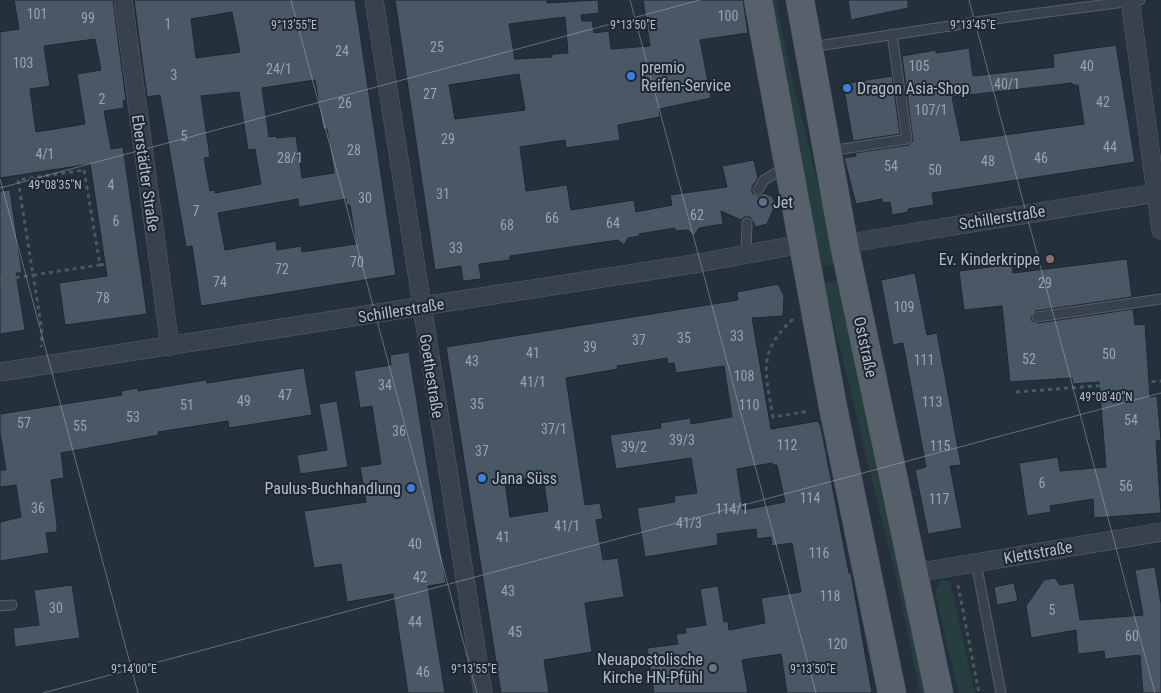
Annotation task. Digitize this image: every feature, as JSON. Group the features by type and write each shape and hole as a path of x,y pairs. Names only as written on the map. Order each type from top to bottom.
{"main road":[{"path":"758,0 833,407 892,693"},
{"name":"Oststraße","path":"800,0 844,244 939,693"}],"street":[{"name":"Eberstädter Straße","path":"123,0 170,346"},
{"name":"Goethestraße","path":"374,0 483,693"},
{"path":"1134,1 1159,192 1161,230"},
{"name":"Schillerstraße","path":"844,244 1159,192"},
{"name":"Schillerstraße","path":"0,372 421,307 746,255 802,244"},
{"name":"Klettstraße","path":"915,573 1161,532"}],"lane":[{"path":"808,47 1134,1"},
{"path":"827,152 907,138 892,34"},
{"path":"758,190 764,180 788,165"},
{"path":"746,255 747,223"},
{"path":"1037,317 1161,299"},
{"path":"976,563 1001,693"},
{"path":"0,606 12,605"}],"path":[{"path":"41,365 42,330 18,180 84,170 100,265"},
{"path":"0,280 157,256"},
{"path":"814,300 778,334 765,362 773,417 833,407"},
{"path":"1016,392 1161,382"},
{"path":"954,567 979,693"}],"green space":[{"path":"771,0 776,0 836,264 820,266"},
{"path":"839,280 878,477 926,693 920,693 897,582 824,283"},
{"path":"941,579 950,582 975,693 959,693 936,597 936,590"}],"building":[{"path":"14,0 113,0 126,100 123,101 124,108 104,111 111,149 123,147 147,314 65,325 59,283 107,276 90,164 0,178 0,32 19,29","holes":["95,39 101,70 77,74 85,124 36,132 30,89 50,86 44,46"]},
{"path":"134,0 355,0 396,275 201,306 192,246 186,247 160,95 147,97","holes":["232,12 240,52 196,58 191,19","315,80 323,129 327,129 334,173 302,178 296,136 269,137 262,88","239,92 248,150 255,149 261,184 215,193 215,190 210,191 204,158 210,157 201,96","298,199 299,207 346,199 346,205 350,205 356,244 302,252 301,246 277,250 276,241 225,250 218,213"]},
{"path":"395,0 547,0 547,3 598,0 599,13 581,15 582,21 592,21 594,33 609,31 611,49 650,46 643,0 743,0 748,33 700,40 711,98 659,109 660,117 618,125 620,140 566,148 565,140 520,147 526,191 567,185 571,210 634,200 636,212 672,205 670,195 727,187 722,166 754,160 758,178 752,187 752,193 758,196 764,193 773,197 775,205 767,224 756,227 750,217 744,217 741,220 721,211 723,224 699,228 694,236 688,230 675,231 675,228 639,234 640,236 628,238 624,245 618,240 510,256 510,260 479,264 481,279 463,281 461,266 435,270","holes":["565,17 568,53 552,54 552,57 515,59 509,24","519,74 525,110 455,119 449,85"]},
{"path":"848,0 908,0 908,8 851,20"},
{"path":"1116,45 1135,162 932,193 934,205 908,209 908,212 892,215 890,202 883,203 882,199 856,204 844,158 856,156 855,153 908,145 913,141 902,56 936,50 936,53 969,48 973,76 1054,67 1053,54","holes":["1072,83 1073,85 1078,85 1084,124 961,141 952,97"]},
{"path":"892,76 900,134 853,141 843,84"},
{"path":"10,190 22,273 16,273 25,330 0,334 0,191"},
{"path":"1127,259 1132,297 1036,311 1031,317 1032,321 1038,323 1133,309 1135,325 1145,324 1150,397 1157,396 1161,440 1156,441 1161,513 1094,518 1093,499 1050,506 1051,512 1027,516 1019,463 1058,457 1060,471 1106,467 1099,382 1073,384 1072,378 1010,382 1002,306 964,310 959,271 1012,264 1013,273"},
{"path":"915,273 927,335 937,333 961,465 950,466 962,528 928,534 915,470 926,467 903,343 893,345 881,280"},
{"path":"778,284 784,296 783,316 752,318 771,429 818,421 821,427 849,573 851,573 872,693 787,693 781,654 742,660 748,693 654,693 647,648 678,644 676,634 686,633 685,628 706,625 700,589 718,586 724,622 728,621 729,630 765,623 761,598 801,592 792,543 772,546 771,537 757,539 756,529 717,534 718,545 645,557 637,508 675,502 674,496 697,493 691,458 616,469 610,435 661,428 660,423 690,418 691,424 732,417 724,366 676,373 674,363 668,364 667,358 617,366 618,369 566,378 585,505 600,503 603,519 596,520 603,560 618,558 624,597 585,603 592,652 544,660 549,693 501,693 446,347 738,300 737,292","holes":["772,463 772,465 777,465 785,502 743,510 737,469","543,476 548,511 510,517 505,482"]},
{"path":"409,352 446,583 428,586 445,693 408,693 393,594 347,602 341,564 314,568 304,511 366,502 360,467 381,464 372,406 360,408 354,371 391,365 390,355"},
{"path":"304,368 312,415 229,428 228,421 158,432 159,435 61,453 64,478 51,480 57,532 46,533 49,553 0,561 0,522 21,517 16,485 0,487 0,470 6,470 0,432 0,414 122,395 121,391 137,388 138,391 206,380 207,383"},
{"path":"337,401 348,467 300,474 297,455 327,450 319,404"},
{"path":"1155,567 1161,604 1161,693 1143,693 1140,655 1105,659 1104,651 1078,654 1076,630 1031,638 1026,606 1044,580 1055,578 1060,585 1074,583 1080,620 1143,615 1135,570"},
{"path":"1014,583 1018,601 997,605 994,587"},
{"path":"72,585 80,638 15,647 13,628 39,625 34,590"}],"place":[{"name":"premio Reifen-Service","path":"631,76"},
{"name":"Dragon Asia-Shop","path":"847,88"},
{"name":"Jet","path":"763,202"},
{"name":"Ev. Kinderkrippe","path":"1050,259"},
{"name":"Jana Süss","path":"482,478"},
{"name":"Paulus-Buchhandlung","path":"411,488"},
{"name":"Neuapostolische Kirche HN-Pfühl","path":"713,668"}]}
